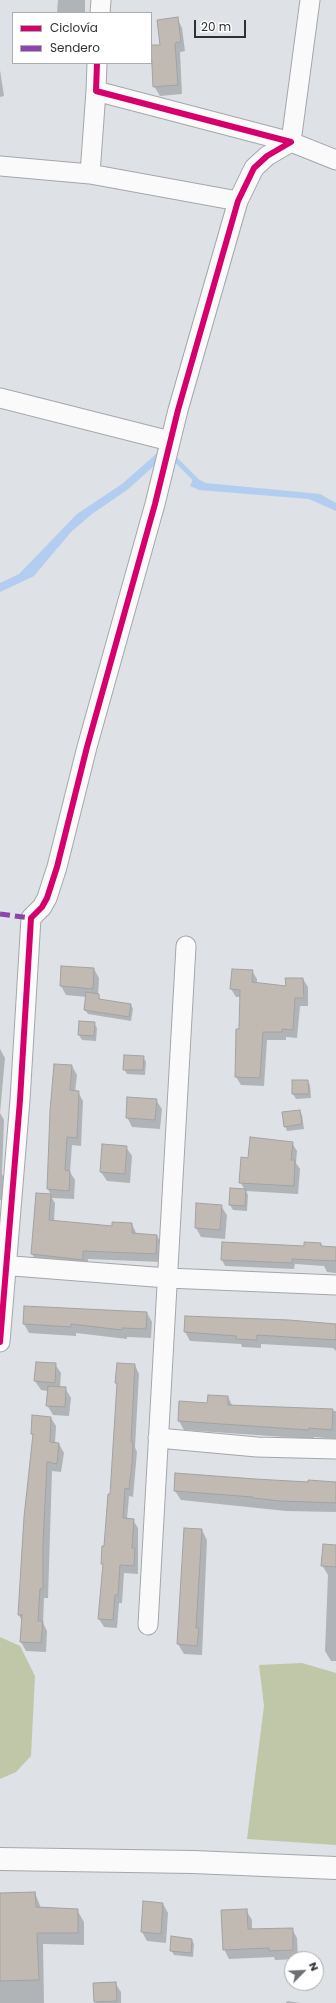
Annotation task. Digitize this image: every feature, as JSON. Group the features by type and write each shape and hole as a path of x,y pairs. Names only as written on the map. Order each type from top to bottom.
{"street":[{"path":"100,12 101,0"},
{"path":"291,142 310,0"},
{"path":"90,174 97,64"},
{"path":"96,92 291,142 336,160"},
{"path":"0,1342 3,1264 21,1084 31,918 42,907 47,898 57,867 87,747 238,201 254,168 267,156 291,142"},
{"path":"0,166 90,174 238,201"},
{"path":"0,398 169,448"},
{"path":"148,1625 186,946"},
{"path":"3,1264 167,1278 336,1285"},
{"path":"158,1438 258,1447 336,1449"},
{"path":"0,1859 193,1862 336,1868"}],"green space":[{"path":"0,1637 20,1646 35,1676 31,1756 16,1772 0,1779"},
{"path":"302,1663 336,1673 336,1845 247,1839 264,1706 259,1665"}],"water":[{"path":"164,447 165,456 127,490 92,514 71,532 34,576 0,592 0,583 19,574 77,514 122,484"},
{"path":"194,477 206,483 320,494 336,503 336,511 309,499 199,490 190,486"}],"building":[{"path":"178,17 181,42 175,43 178,85 153,87 152,45 160,45 157,20"},
{"path":"61,966 94,968 93,989 60,986"},
{"path":"232,969 253,970 252,982 286,986 285,978 303,978 304,998 295,998 293,1030 282,1029 282,1032 263,1032 260,1078 235,1077 236,1029 239,1029 240,990 230,989"},
{"path":"86,992 99,994 99,999 131,1004 129,1017 84,1010"},
{"path":"79,1021 95,1022 94,1036 78,1035"},
{"path":"124,1055 144,1056 143,1070 123,1070"},
{"path":"54,1064 72,1065 70,1090 79,1091 77,1138 67,1137 65,1170 70,1171 69,1191 47,1189 50,1111"},
{"path":"292,1080 308,1080 309,1094 292,1094"},
{"path":"127,1097 157,1099 155,1120 126,1118"},
{"path":"300,1110 302,1124 284,1127 282,1112"},
{"path":"250,1137 293,1142 291,1160 295,1160 294,1186 239,1183 241,1157 248,1158"},
{"path":"102,1144 127,1146 125,1174 100,1172"},
{"path":"230,1188 246,1189 245,1206 229,1205"},
{"path":"36,1193 51,1194 49,1220 112,1226 112,1222 132,1223 132,1233 157,1235 156,1254 83,1251 83,1260 31,1254"},
{"path":"196,1203 222,1205 220,1230 195,1228"},
{"path":"222,1242 304,1246 304,1242 321,1243 321,1246 336,1247 336,1261 292,1259 292,1263 221,1260"},
{"path":"24,1306 147,1312 146,1329 122,1328 122,1330 71,1324 71,1327 23,1324"},
{"path":"185,1316 289,1320 336,1324 336,1340 257,1335 257,1340 236,1339 236,1336 184,1332"},
{"path":"36,1362 56,1363 55,1383 34,1381"},
{"path":"117,1363 135,1364 131,1442 133,1442 132,1464 129,1489 125,1488 123,1518 134,1519 132,1548 135,1548 134,1566 120,1565 118,1595 115,1595 113,1620 98,1619 103,1564 101,1564 102,1546 104,1546 108,1494 110,1494"},
{"path":"48,1386 66,1387 65,1407 46,1406"},
{"path":"208,1395 228,1396 228,1405 333,1409 332,1430 309,1428 309,1430 178,1421 179,1401 207,1403"},
{"path":"32,1415 51,1417 50,1442 59,1443 57,1464 47,1462 43,1544 43,1589 40,1589 38,1621 43,1621 41,1643 20,1642 22,1615 18,1615 24,1517 33,1434 31,1434"},
{"path":"175,1473 308,1482 308,1480 336,1482 336,1503 280,1501 253,1497 174,1491"},
{"path":"184,1528 202,1529 196,1628 199,1628 197,1646 177,1644"},
{"path":"323,1544 336,1545 336,1567 321,1566"},
{"path":"35,1892 36,1907 78,1909 78,1933 37,1933 39,1980 0,1981 0,1893"},
{"path":"143,1901 163,1903 161,1934 141,1932"},
{"path":"247,1909 248,1929 293,1928 293,1950 269,1951 269,1948 223,1950 221,1910"},
{"path":"171,1936 192,1939 191,1953 170,1951"},
{"path":"116,1982 117,2001 94,2002 93,1983"}],"waterway":[{"path":"171,455 198,482"}],"marked path":[{"path":"0,914 31,918"}],"cycle path":[{"path":"0,1342 20,1100 31,918 42,907 47,898 57,867 87,747 155,504 178,410 238,201 254,168 267,156 291,142 96,91 97,64"}]}
